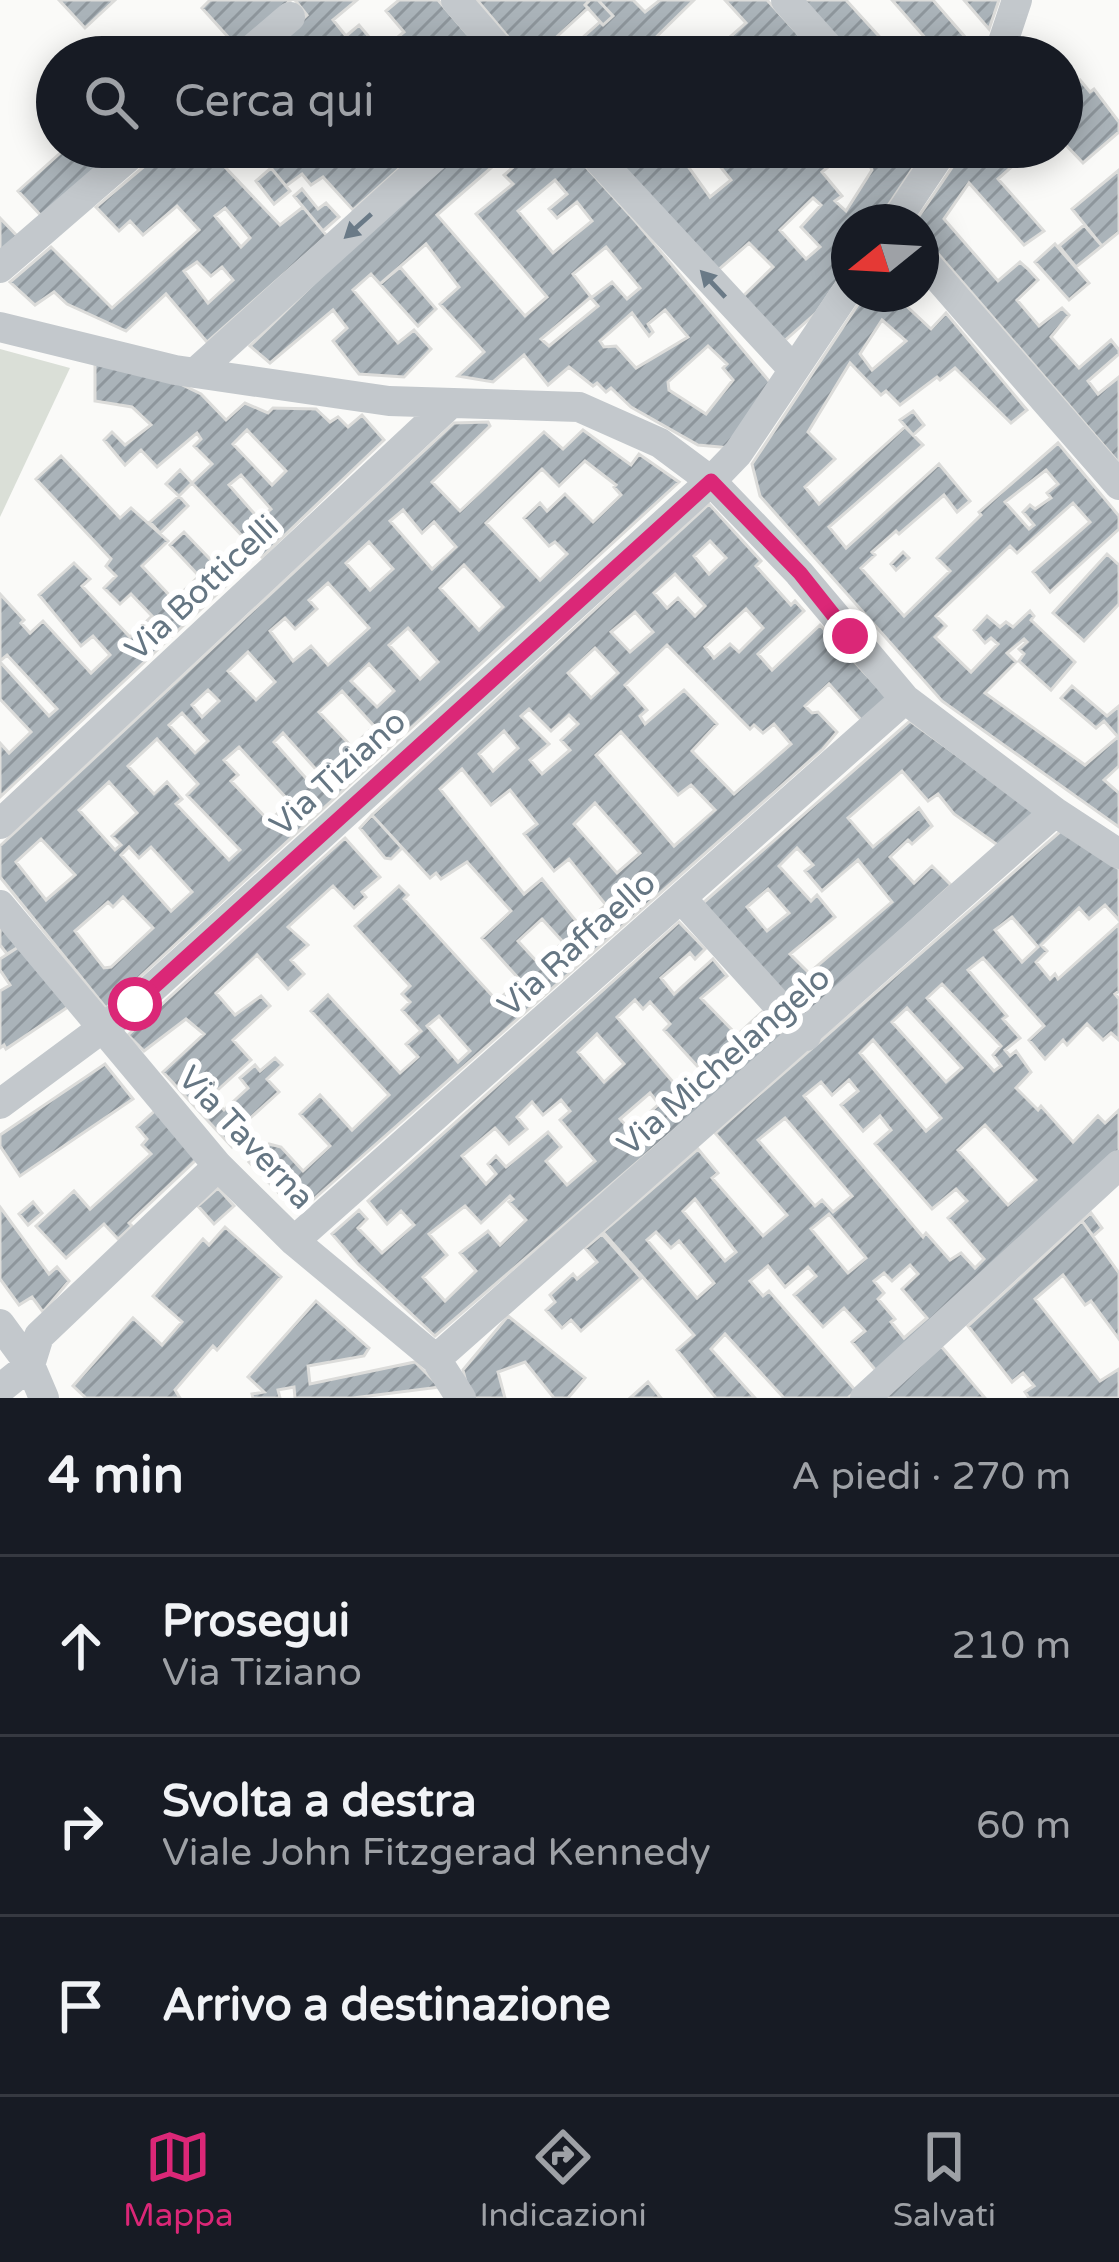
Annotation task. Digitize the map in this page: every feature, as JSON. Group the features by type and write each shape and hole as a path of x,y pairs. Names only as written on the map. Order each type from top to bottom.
{"street":[{"path":"456,0 487,36"},
{"path":"786,0 818,36"},
{"path":"1005,36 1017,0"},
{"path":"268,36 290,17"},
{"path":"0,268 116,168"},
{"path":"196,373 422,168"},
{"path":"606,168 793,369"},
{"path":"905,204 924,168"},
{"path":"939,279 1119,485"},
{"name":"Via Tiziano","path":"0,1104 135,1004 711,481 738,453 832,312"},
{"path":"0,327 196,373 389,401 579,407 660,443 711,481 800,573 905,699 1119,854"},
{"name":"Via Botticelli","path":"0,824 452,403"},
{"name":"Via Raffaello","path":"295,1241 905,699"},
{"name":"Via Michelangelo","path":"436,1359 1055,812"},
{"path":"681,898 806,1036"},
{"name":"Via Taverna","path":"0,905 218,1166 295,1241 436,1359 460,1398"},
{"path":"865,1398 1119,1165"},
{"path":"0,1389 31,1365 39,1336 218,1166"},
{"path":"0,1324 31,1365 44,1398"}],"shaded area":[{"path":"0,349 70,368 0,517"}],"building":[{"path":"59,0 115,0 85,28"},
{"path":"210,0 291,0 253,36 227,36 202,8"},
{"path":"295,0 357,0 333,20 346,36 285,36 307,15"},
{"path":"399,0 438,0 469,36 399,36 404,32 386,11"},
{"path":"477,0 590,0 585,5 588,8 558,36 507,36"},
{"path":"598,0 633,0 645,12 660,0 694,0 657,36 584,36 613,16"},
{"path":"598,0 613,16 603,25 585,5"},
{"path":"725,0 767,0 800,36 731,36 746,23"},
{"path":"800,0 846,0 879,36 832,36"},
{"path":"892,0 933,0 964,36 924,36"},
{"path":"964,0 999,0 989,29"},
{"path":"359,25 368,36 346,36"},
{"path":"1083,84 1090,92 1094,89 1119,122 1119,132 1083,163"},
{"path":"44,168 102,168 45,220 18,191"},
{"path":"142,168 226,168 280,225 303,207 327,236 207,342 166,294 126,331 67,304 54,292 35,305 10,282 51,247 112,308 199,230 177,206 143,235 130,221 119,231 96,207","holes":["225,208 250,238 241,247 215,216","197,262 211,276 222,267 233,280 208,303 184,271"]},
{"path":"271,168 400,168 353,210 323,177 311,185 302,174 286,186"},
{"path":"271,168 290,191 274,204 256,181"},
{"path":"441,168 491,168 437,215 525,316 547,297 476,214 513,184 504,175 512,168 587,168 774,387 731,448 698,445 631,407 611,388 606,392 597,383 593,386 569,367 548,385 524,355 493,382 458,376 484,352 440,304 459,287 426,244 380,284 371,274 353,290 398,343 414,330 431,349 404,377 359,374 333,341 347,328 333,310 270,363 250,346","holes":["555,180 567,194 549,209 557,218 577,202 592,221 553,253 518,211","606,247 640,288 627,299 612,282 591,298 598,306 549,346 541,339 591,297 573,274","665,310 688,337 636,368 616,346 604,347 600,341 632,313 649,336 653,332 648,324","708,346 727,364 723,368 733,380 706,414 669,390 668,382"]},
{"path":"622,168 689,168 710,197 731,180 721,168 827,168 822,172 842,196 835,201 838,204 831,204 831,291 816,313 782,343 740,299 773,267 749,243 716,272","holes":["813,198 821,205 801,227 820,247 806,259 780,230"]},
{"path":"871,168 913,168 889,204 850,204"},
{"path":"952,168 1010,168 998,179 1044,231 1024,245 969,183 944,219 998,281 1020,262 1038,280 1017,300 1039,326 1062,308 1069,315 1051,337 1079,368 1111,340 1119,350 1088,381 1098,394 1119,377 1119,463 939,255 939,204 927,204"},
{"path":"1119,170 1119,232 1102,246 1072,209"},
{"path":"302,189 318,209 326,203 339,217 323,231 294,196"},
{"path":"0,218 22,241 0,260"},
{"path":"1084,225 1102,246 1076,267 1059,246"},
{"path":"1055,244 1089,283 1069,300 1035,262"},
{"path":"400,267 436,309 418,326 380,284"},
{"path":"853,312 913,312 931,329 946,313 1027,410 1011,423 955,368 900,405 886,391 881,395 850,363 808,432 835,459 805,487 819,504 905,427 923,445 829,527 846,548 939,464 970,501 957,512 944,495 872,552 875,555 861,568 904,616 950,571 937,558 979,512 1058,443 1119,516 1119,529 1050,592 1033,572 1090,522 1073,503 1017,553 1010,546 936,616 946,626 935,637 971,672 998,644 991,638 985,643 974,630 987,616 1000,627 1006,622 1013,627 1030,611 1031,620 1075,662 1051,690 1019,661 1024,639 1007,653 1016,662 985,693 1085,765 1118,737 1104,721 1096,728 1061,698 1072,686 1107,716 1119,706 1119,766 1104,780 1119,793 1119,827 942,701 760,496 752,464","holes":["882,320 906,341 872,370 860,354","1046,470 1058,484 1047,493 1051,498 1023,512 1034,525 1029,529 1005,502"]},
{"path":"95,363 174,381 201,394 226,420 245,403 268,413 273,408 316,409 330,422 338,417 348,427 362,415 384,440 262,557 192,483 212,464 194,446 201,439 197,433 157,467 141,450 125,465 104,440 112,432 125,445 151,425 132,407 95,401","holes":["247,430 286,471 272,485 233,444","241,475 271,509 259,519 229,485"]},
{"path":"913,411 924,425 913,435 900,420"},
{"path":"488,422 490,426 432,482 460,511 544,432 563,449 583,430 631,465 639,454 679,482 106,1008 0,877 0,846 454,423","holes":["585,461 616,485 621,495 593,522 565,494 547,511 540,503 524,518 549,546 555,542 567,554 540,580 486,523 542,469 559,486","403,510 422,533 434,522 456,547 432,569 390,521","369,542 393,569 370,590 346,563","464,565 503,607 479,630 440,588","328,583 369,628 328,665 311,646 293,661 270,631 285,618 295,629 317,609 309,600","408,628 438,662 420,679 389,645","248,652 275,682 256,700 228,671","369,664 394,691 377,707 351,681","208,690 219,701 202,717 192,705","342,691 374,726 352,747 319,712","182,713 208,741 195,753 169,725","283,733 322,776 312,785 274,742","157,739 198,784 187,795 240,850 229,860 176,804 182,799 167,782 154,794 128,766","239,747 290,802 269,821 231,781 238,775 224,760","109,782 137,813 112,836 121,845 115,850 79,810","41,839 75,875 46,900 16,862","129,847 139,858 151,847 192,892 171,911 121,855","123,897 153,928 111,967 104,968 75,931 108,902 113,907"]},
{"path":"61,456 120,518 131,508 168,541 142,566 174,600 199,576 170,545 184,532 231,581 0,797 0,743 9,753 31,732 0,699 0,662 49,716 57,709 7,655 0,661 0,594 30,633 43,621 91,673 110,655 93,636 81,646 39,595 74,563 90,579 82,586 130,637 152,616 131,594 120,604 104,588 116,576 106,566 111,559 36,479"},
{"path":"180,470 192,483 179,496 166,484"},
{"path":"179,496 188,506 160,533 150,522"},
{"path":"709,504 761,561 756,566 791,605 795,601 804,611 758,654 772,670 820,625 889,699 863,722 829,684 805,706 837,732 823,749 298,1213 249,1162 269,1144 281,1147 303,1171 330,1146 300,1114 320,1095 352,1130 389,1095 311,1011 328,995 400,1073 418,1057 406,1044 421,1031 402,1010 410,1002 402,994 410,986 355,926 399,886 408,895 404,899 497,1001 520,980 482,938 511,911 467,862 441,879 436,873 430,878 372,815","holes":["710,541 726,558 709,574 694,556","675,574 705,606 695,616 678,598 667,608 654,593","746,609 763,628 739,652 730,644 714,658 705,647","635,612 653,632 630,652 611,632","667,645 750,729 754,725 763,733 774,724 791,744 734,794 692,751 717,724 684,690 645,724 640,716 647,710 625,685","595,648 618,673 591,698 568,673","529,709 551,731 569,715 578,724 561,740 570,750 542,774 530,760 549,744 521,716","504,731 518,748 493,771 479,754","621,732 678,795 691,785 715,810 674,846 596,755","462,769 491,805 510,790 537,824 524,834 554,871 569,859 606,905 580,926 542,879 524,894 440,789","595,803 640,853 617,873 574,824","542,919 563,942 539,964 518,941","439,1016 470,1051 458,1062 427,1026"]},
{"path":"903,552 909,558 896,570 891,564"},
{"path":"1107,554 1119,565 1119,604 1084,641 1053,613"},
{"path":"910,721 1037,813 999,846 954,814 938,794 928,801 902,771 848,818 873,847 919,808 932,826 890,857 914,883 932,866 951,885 805,1018 703,903","holes":["797,848 813,865 805,871 822,891 858,860 892,902 809,973 790,954 835,917 817,895 811,901 779,866","768,889 789,913 767,931 747,907"]},
{"path":"372,815 402,848 391,859 360,828"},
{"path":"1062,830 1119,869 1119,920 1105,905 1089,919 1079,908 1041,945 1047,951 1036,962 1050,979 1055,974 1058,979 1119,924 1119,991 1115,994 1119,1040 1111,1033 1103,1040 1087,1024 1045,1059 1029,1040 1044,1026 983,958 968,970 1020,1038 1005,1050 1010,1056 1016,1051 1031,1072 1016,1088 1038,1110 1041,1106 1073,1142 1098,1116 1105,1123 1119,1110 1119,1151 878,1373 852,1342 865,1331 844,1308 823,1327 794,1295 816,1276 808,1267 785,1287 768,1266 750,1281 763,1296 769,1291 856,1391 848,1398 784,1398 725,1334 711,1349 755,1398 716,1398 677,1350 694,1335 603,1232 698,1149 718,1173 712,1178 763,1236 787,1215 715,1133","holes":["1012,917 1038,947 1022,962 995,930","942,984 1001,1046 993,1055 1001,1066 994,1071 927,998","907,1008 962,1068 946,1082 892,1022","873,1040 941,1118 926,1131 860,1053","849,1080 858,1091 841,1105 863,1131 880,1116 891,1130 875,1144 932,1209 956,1189 967,1201 948,1218 984,1259 975,1268 961,1253 950,1260 926,1233 923,1237 804,1096 821,1082 832,1095","785,1118 852,1196 833,1212 822,1200 815,1206 758,1140","985,1125 1036,1180 1008,1205 958,1150","695,1199 736,1252 725,1261 683,1211","829,1214 866,1258 848,1273 811,1229","656,1232 671,1248 679,1241 714,1283 697,1298 647,1240","910,1265 918,1274 902,1289 927,1318 904,1338 878,1299 884,1293 874,1281 884,1273 892,1281"]},
{"path":"345,838 380,877 362,892 366,897 354,908 333,886 288,927 308,945 291,960 304,974 288,989 257,955 216,993 235,1015 261,996 270,1006 233,1040 251,1060 211,1096 224,1110 248,1088 240,1078 255,1065 260,1071 275,1058 282,1065 267,1079 279,1092 237,1130 243,1137 232,1147 163,1072 204,1034 186,1019 144,1051 128,1035"},
{"path":"0,921 20,946 7,954 0,945"},
{"path":"679,922 705,949 695,959 690,953 661,978 674,994 713,959 727,976 701,998 737,1035 762,1012 784,1036 435,1336 332,1234 359,1210 367,1219 358,1228 382,1253 414,1225 401,1211 387,1224 368,1201","holes":["635,1000 643,1009 650,1002 670,1024 664,1030 700,1069 679,1089 617,1017","597,1034 624,1064 604,1082 578,1052","650,1093 659,1104 630,1130 620,1119","561,1100 570,1111 560,1120 595,1161 567,1185 546,1161 561,1147 548,1132 506,1167 496,1156 488,1164 496,1174 486,1184 462,1156 495,1128 509,1144 527,1129 517,1117 532,1102 543,1115","510,1196 509,1202 526,1220 500,1245 488,1231 460,1253 476,1271 445,1301 423,1277 447,1255 429,1234 465,1206 481,1223"]},
{"path":"20,946 68,1007 6,1049 4,1045 0,1048 0,991 10,985 0,970 0,959"},
{"path":"105,1064 133,1099 20,1176 0,1146 0,1135"},
{"path":"158,1108 197,1159 118,1239 104,1224 66,1258 36,1226 74,1191 90,1209 151,1154 142,1145 147,1139 137,1127"},
{"path":"218,1188 234,1206 214,1224 198,1206"},
{"path":"33,1202 42,1213 28,1225 19,1214"},
{"path":"0,1207 49,1274 57,1267 69,1281 43,1312 32,1297 19,1305 0,1279"},
{"path":"1091,1213 1102,1228 1093,1236 1082,1221"},
{"path":"1082,1221 1119,1273 1119,1339 1091,1301 1085,1305 1063,1275 1035,1299 1100,1381 1119,1369 1119,1398 1029,1398 1025,1392 1034,1386 1023,1373 1012,1382 968,1326"},
{"path":"225,1227 281,1277 175,1390 180,1398 86,1398 73,1386 133,1318 162,1345 182,1322 153,1296 203,1239 209,1245"},
{"path":"602,1234 641,1278 581,1331 571,1320 562,1328 546,1310 555,1302 550,1295 573,1274 577,1279 597,1262 585,1248"},
{"path":"316,1301 369,1348 364,1356 308,1366 310,1384 415,1362 440,1387 353,1398 295,1398 294,1387 278,1390 280,1398 253,1398 252,1394 264,1392 248,1377"},
{"path":"508,1316 585,1378 568,1398 554,1398 525,1362 498,1372 505,1398 470,1398 463,1370"},
{"path":"941,1346 985,1398 884,1398"},
{"path":"648,1382 661,1398 630,1398"}],"route":[{"path":"135,1004 711,481 800,573 850,636"}]}
